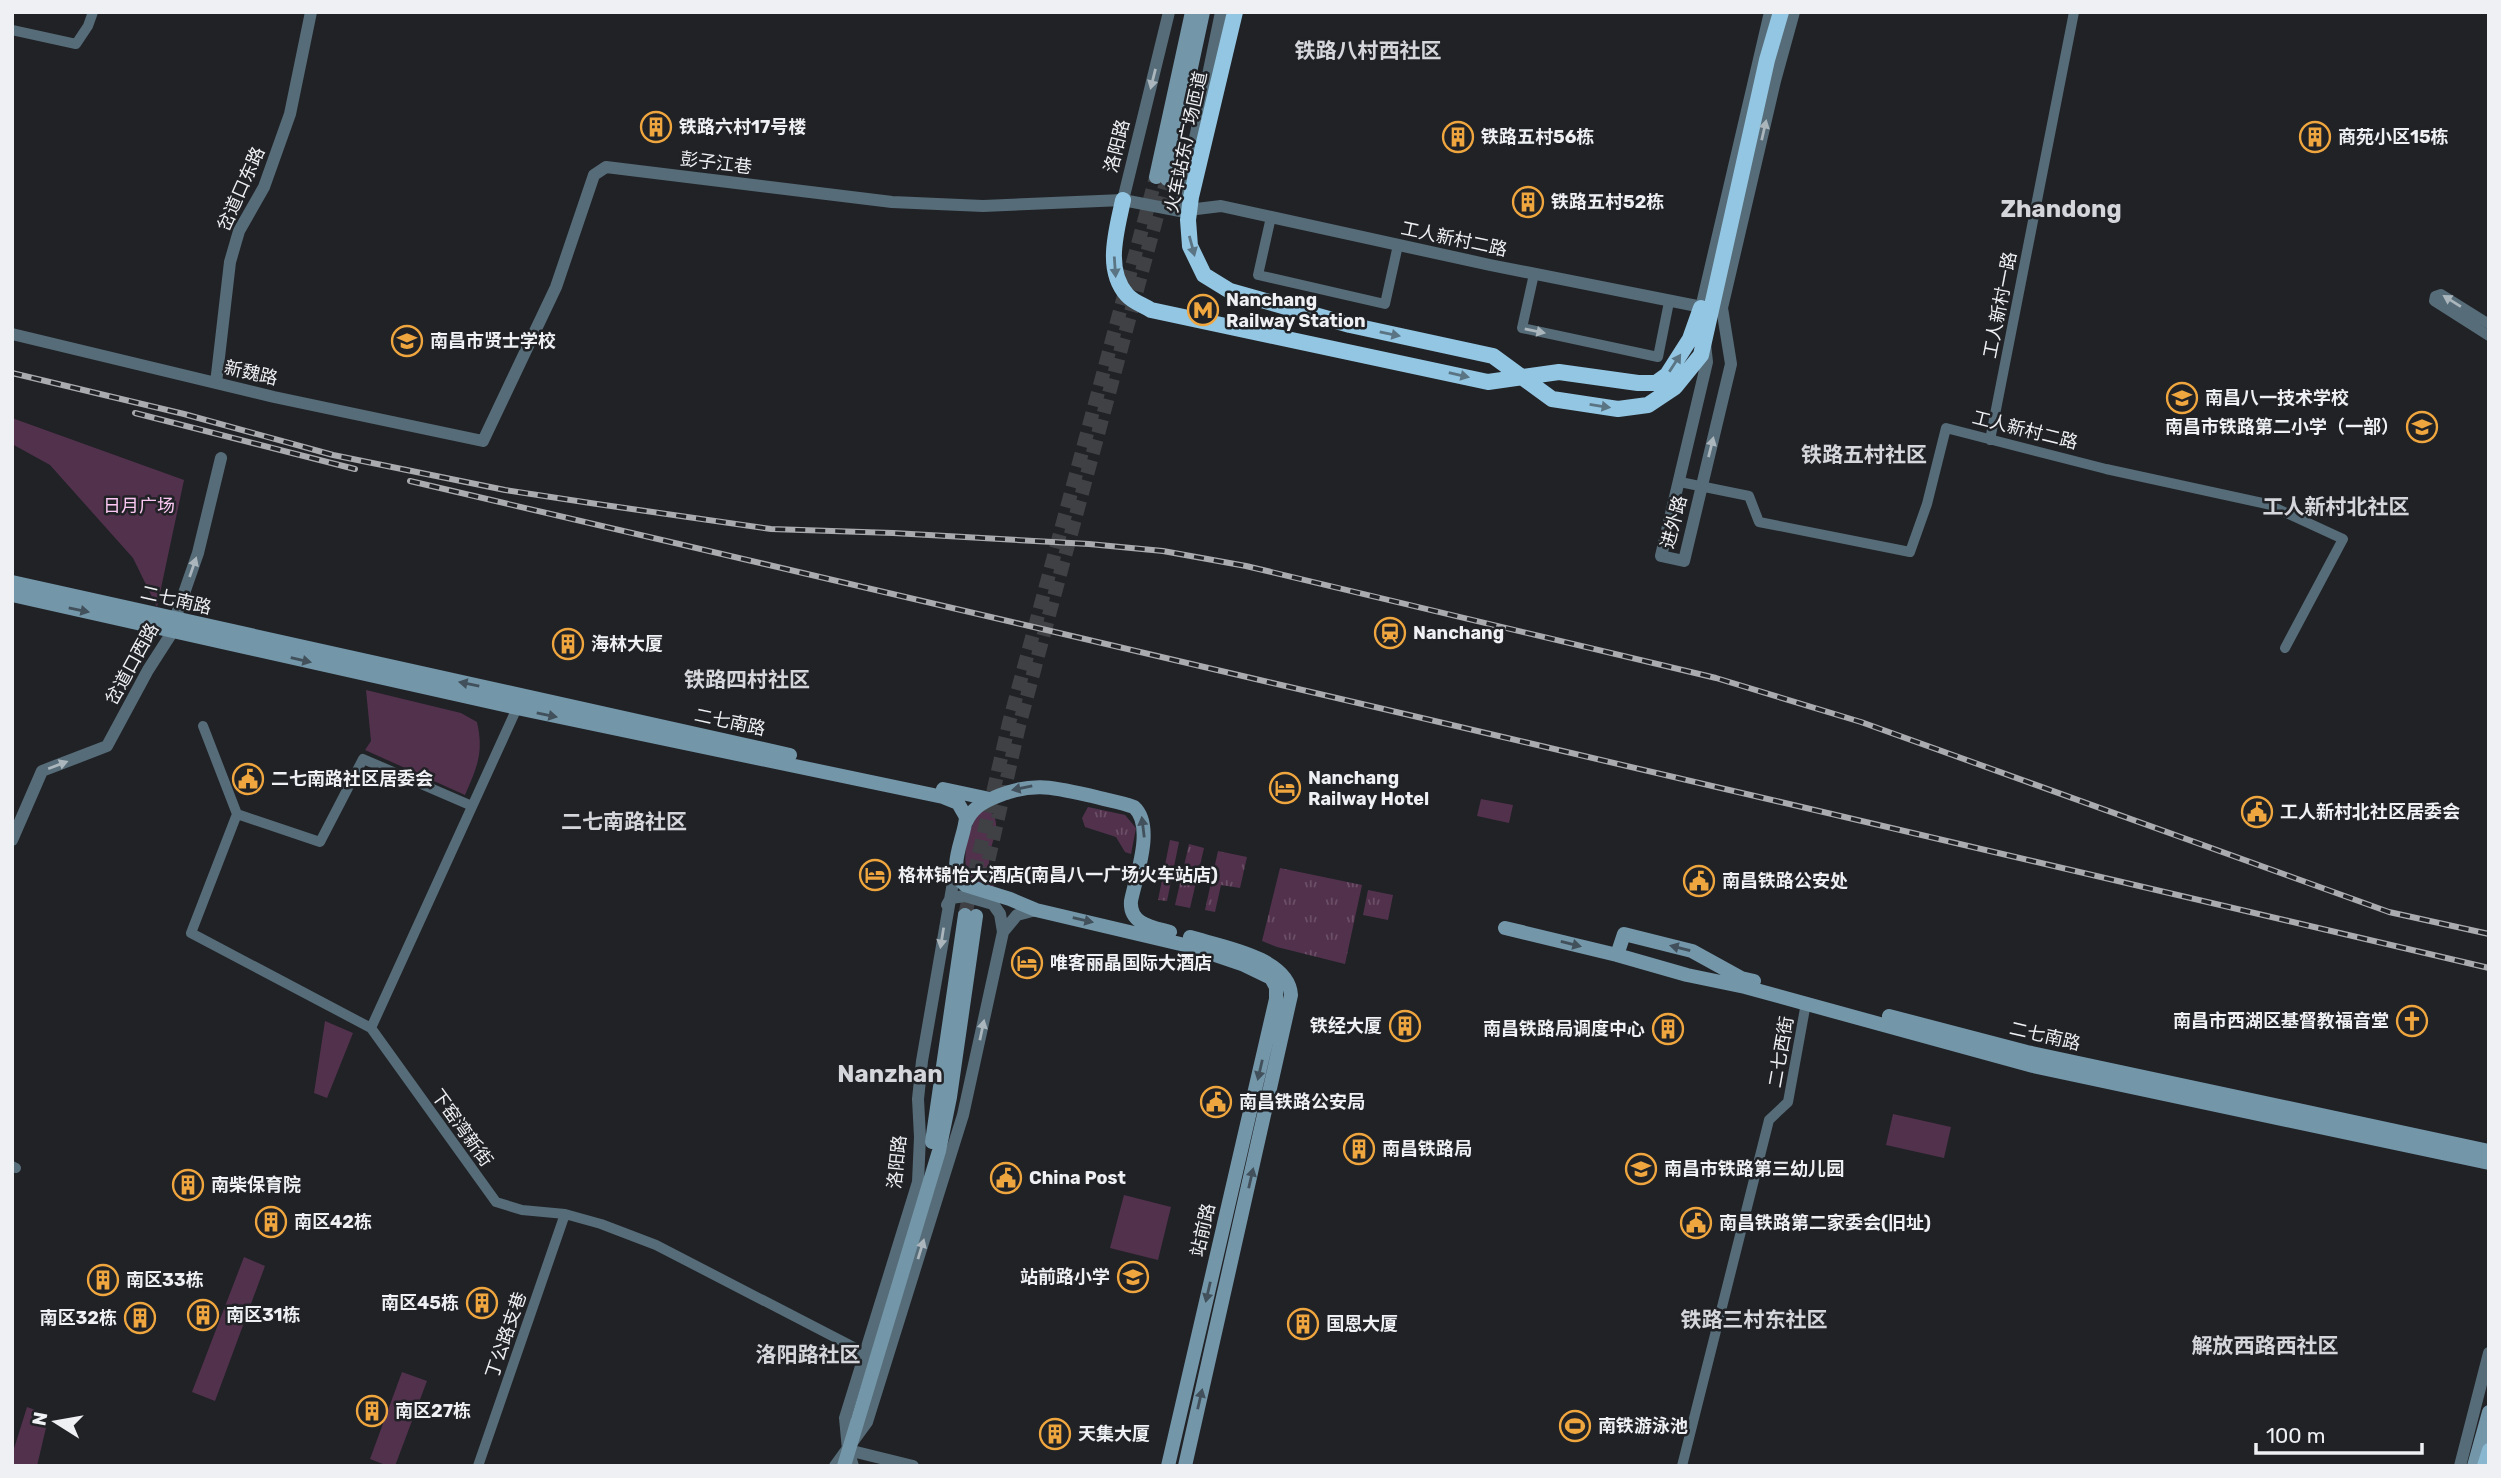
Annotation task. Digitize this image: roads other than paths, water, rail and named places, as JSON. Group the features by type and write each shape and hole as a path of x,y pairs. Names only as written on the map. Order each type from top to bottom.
{"highway":[{"name":"火车站东广场匝道","path":"1235,12 1191,197 1188,220 1190,246 1204,275 1230,291 1289,309 1493,356 1552,399 1618,409 1648,405 1675,387 1701,355 1767,60 1781,12"},
{"path":"1124,200 1114,243 1115,278 1128,297 1151,310 1488,382 1559,372 1656,383 1667,375 1677,361 1690,339 1701,308"}],"main road":[{"path":"1192,12 1162,178 1203,12"},
{"name":"二七南路","path":"12,582 174,625 517,708 943,797 961,807 965,822"},
{"name":"二七南路","path":"12,595 174,625 990,799"},
{"path":"1038,786 1134,807 1141,814 1145,831 1131,901 1133,915 1144,924 1215,944 1273,965 1290,985 1283,1005 1273,979 1242,964 1189,946 1036,909 969,887 959,880 955,871 965,822 974,808 990,799 1013,790 1038,786"},
{"name":"洛阳路","path":"844,1466 939,1151 950,1097 971,915 930,1151 922,1185 867,1354 850,1419 848,1450"},
{"name":"二七南路","path":"1505,928 1687,975 1745,987 2033,1066 2489,1163"},
{"name":"二七南路","path":"1617,955 1624,934 1692,951 1741,978 2027,1052 2489,1151"},
{"name":"站前路","path":"1168,1466 1283,1005"},
{"name":"站前路","path":"1185,1466 1283,1005"},
{"path":"2474,1466 2489,1412"},
{"path":"2484,1466 2489,1450"}],"street":[{"path":"12,30 76,44 88,26 93,12"},
{"name":"岔道口东路","path":"216,383 230,262 239,231 264,187 290,114 311,12"},
{"name":"洛阳路","path":"1169,12 1124,200 1180,211"},
{"path":"1180,211 1220,12"},
{"name":"进外路","path":"1770,12 1701,308 1707,362 1661,556 1684,561 1731,363 1721,308 1794,12"},
{"name":"工人新村一路","path":"1990,440 2074,12"},
{"name":"彭子江巷","path":"483,441 556,287 594,175 606,167 892,202 983,206 1124,200"},
{"name":"工人新村二路","path":"1180,211 1221,206 1670,302 1701,308 1721,308"},
{"path":"1270,217 1258,275 1385,303 1398,245"},
{"path":"1534,274 1522,328 1658,357 1670,302"},
{"path":"2489,324 2441,294 2435,296 2434,302 2489,336"},
{"name":"新魏路","path":"12,334 216,383 483,441"},
{"name":"工人新村二路","path":"1680,482 1749,496 1759,522 1910,552 1927,504 1946,428 2106,469 2267,504 2343,538 2285,648"},
{"name":"岔道口西路","path":"12,840 41,771 107,746 174,625 198,553 221,458"},
{"path":"203,726 237,814 191,933 370,1028 517,708"},
{"path":"237,814 320,842 363,759 472,806"},
{"name":"洛阳路","path":"867,1354 918,1182 920,1074 947,905 955,871"},
{"path":"947,905 951,898 961,896 993,904 1000,914 1003,932"},
{"path":"1003,932 1017,915 1036,909"},
{"name":"洛阳路","path":"848,1450 867,1422 963,1115 1003,932"},
{"name":"二七西街","path":"1682,1466 1769,1120 1788,1102 1806,1003"},
{"name":"下窑湾新街","path":"370,1028 496,1202 522,1210 565,1214 601,1224 656,1245 867,1354"},
{"name":"丁公路支巷","path":"478,1466 565,1214"},
{"path":"2460,1466 2489,1353"},
{"path":"835,1466 848,1450"},
{"path":"848,1450 853,1466"},
{"path":"848,1450 912,1466"}],"tunnel":[{"path":"965,915 1009,723 1156,177"},
{"path":"979,901 1019,726 1167,179"}],"railway":[{"path":"12,373 184,414 333,455 505,490 771,529 1089,544 1163,551 1246,566 1716,678 1861,722 2389,912 2489,934"},
{"path":"135,413 355,469"},
{"path":"410,481 2489,968"}],"place":[{"name":"铁路六村17号楼","path":"656,127"},
{"name":"铁路五村56栋","path":"1458,137"},
{"name":"商苑小区15栋","path":"2315,137"},
{"name":"铁路五村52栋","path":"1528,202"},
{"name":"Nanchang Railway Station","path":"1203,310"},
{"name":"南昌市贤士学校","path":"407,341"},
{"name":"南昌八一技术学校","path":"2182,398"},
{"name":"南昌市铁路第二小学（一部）","path":"2422,427"},
{"name":"Nanchang","path":"1390,633"},
{"name":"海林大厦","path":"568,644"},
{"name":"二七南路社区居委会","path":"248,779"},
{"name":"Nanchang Railway Hotel","path":"1285,788"},
{"name":"工人新村北社区居委会","path":"2257,812"},
{"name":"格林锦怡大酒店(南昌八一广场火车站店)","path":"875,875"},
{"name":"南昌铁路公安处","path":"1699,881"},
{"name":"唯客丽晶国际大酒店","path":"1027,963"},
{"name":"南昌市西湖区基督教福音堂","path":"2412,1021"},
{"name":"铁经大厦","path":"1405,1026"},
{"name":"南昌铁路局调度中心","path":"1668,1029"},
{"name":"南昌铁路公安局","path":"1216,1102"},
{"name":"南昌铁路局","path":"1359,1149"},
{"name":"南昌市铁路第三幼儿园","path":"1641,1169"},
{"name":"China Post","path":"1006,1178"},
{"name":"南柴保育院","path":"188,1185"},
{"name":"南区42栋","path":"271,1222"},
{"name":"南昌铁路第二家委会(旧址)","path":"1696,1223"},
{"name":"站前路小学","path":"1133,1277"},
{"name":"南区33栋","path":"103,1280"},
{"name":"南区45栋","path":"482,1303"},
{"name":"南区31栋","path":"203,1315"},
{"name":"南区32栋","path":"140,1318"},
{"name":"国恩大厦","path":"1303,1324"},
{"name":"南区27栋","path":"372,1411"},
{"name":"南铁游泳池","path":"1575,1426"},
{"name":"天集大厦","path":"1055,1434"}],"district":[{"name":"铁路八村西社区","path":"1368,50"},
{"name":"Zhandong","path":"2061,209"},
{"name":"铁路五村社区","path":"1864,454"},
{"name":"工人新村北社区","path":"2336,506"},
{"name":"铁路四村社区","path":"747,679"},
{"name":"二七南路社区","path":"624,821"},
{"name":"Nanzhan","path":"890,1074"},
{"name":"铁路三村东社区","path":"1754,1319"},
{"name":"解放西路西社区","path":"2265,1345"},
{"name":"洛阳路社区","path":"808,1354"}],"park label":[{"name":"日月广场","path":"139,506"}]}
